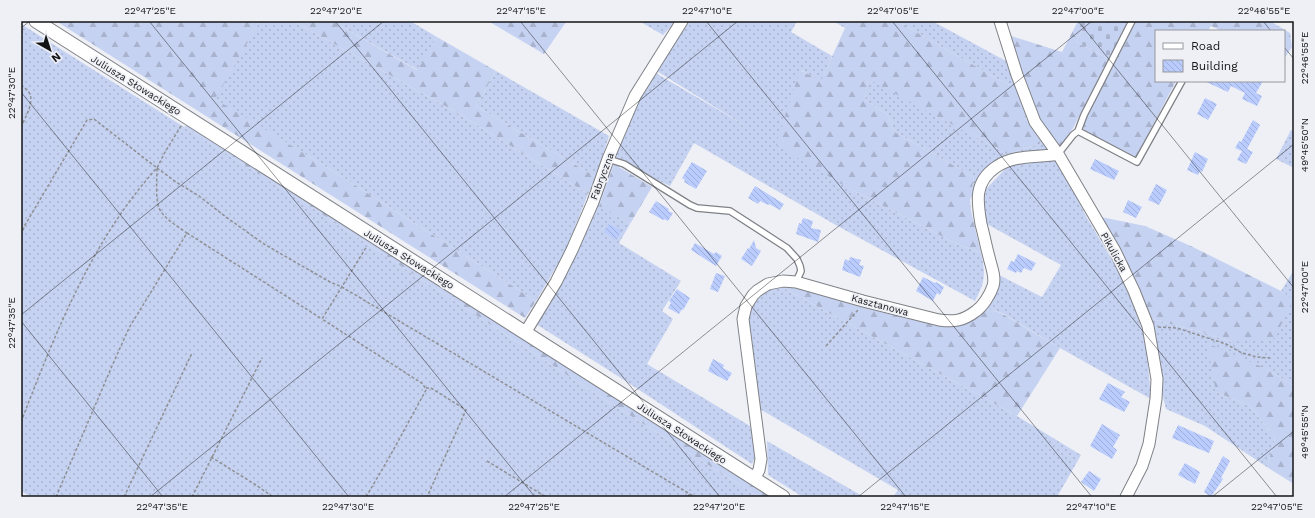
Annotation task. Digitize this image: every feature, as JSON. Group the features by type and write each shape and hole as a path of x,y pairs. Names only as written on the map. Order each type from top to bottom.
{"street":[{"name":"Juliusza Słowackiego","path":"36,21 783,497"},
{"name":"Fabryczna","path":"525,333 556,282 572,250 593,202 608,159 635,96 682,21"},
{"name":"Pikulicka","path":"1000,21 1016,75 1035,122 1058,154 1115,251 1134,291 1148,326 1156,379 1156,399 1149,444 1142,466 1126,497"},
{"name":"Kasztanowa","path":"754,479 759,470 761,459 743,319 746,306 753,295 763,286 768,284 778,282 796,282 866,302 939,320 950,322 962,319 979,309 993,286 994,275 985,245 978,202 979,192 983,181 996,167 1009,160 1029,156 1048,156 1058,154"}],"lane":[{"path":"1058,154 1078,131 1084,115 1132,21"},
{"path":"1078,131 1138,162 1181,82"},
{"path":"608,159 624,164 690,205 698,208 730,211 787,248 797,259 800,266 801,271 796,282"}],"path":[{"path":"21,34 24,29"},
{"path":"21,85 31,96 31,102 21,127"},
{"path":"21,422 73,299 92,260 139,187 157,168 186,117"},
{"path":"21,234 87,120 94,119 176,182 200,196 264,244 330,282 342,287 695,497"},
{"path":"157,168 158,206 167,218 423,384 426,388 431,388 466,410 426,497"},
{"path":"56,497 112,366 130,328 187,232"},
{"path":"322,319 374,236"},
{"path":"826,346 866,302"},
{"path":"1148,326 1177,328 1226,344 1242,353 1257,357 1270,358"},
{"path":"124,497 192,353"},
{"path":"192,497 262,358"},
{"path":"366,497 406,429 426,388"},
{"path":"211,457 273,497"},
{"path":"487,461 546,497"}],"green space":[{"path":"56,21 260,21 215,99 333,171 536,301 525,318"},
{"path":"260,21 293,21 456,112 588,194 565,252 536,301 333,171 214,99"},
{"path":"293,21 332,21 417,70 437,37 496,71 476,106 596,177 588,194 456,112"},
{"path":"332,21 410,21 437,37 418,70"},
{"path":"488,21 565,21 566,22 544,54"},
{"path":"639,21 676,21 663,35"},
{"path":"690,21 797,21 791,32 832,56 821,82 801,70 850,189 959,245 981,253 984,267 984,278 981,289 975,301 834,224 694,143 670,186 615,157 613,154 634,105 654,72 744,125 655,70"},
{"path":"833,21 850,21 845,28"},
{"path":"850,21 897,21 1001,81 1017,88 1027,120 1045,142 1007,154 868,79 865,100 887,114 895,132 974,177 970,200 971,211 981,253 959,245 850,189 776,145 800,70 821,81 845,28"},
{"path":"897,21 932,21 1006,61 1017,88 1001,81"},
{"path":"1078,21 1087,21 1076,42 1109,59 1072,130 1058,149 1041,125 1008,35 1062,52"},
{"path":"1087,21 1128,21 1109,59 1076,42"},
{"path":"1136,21 1270,21 1285,30 1220,30 1211,26 1209,30 1155,30 1155,82 1175,82 1136,157 1084,131 1083,124"},
{"path":"21,24 314,209 599,396 759,497 31,497 21,491"},
{"path":"1285,30 1290,33 1292,47 1285,58"},
{"path":"496,71 609,136 596,177 476,106"},
{"path":"868,78 1007,154 1045,142 1053,152 1011,157 975,190 970,200 974,177 895,132 887,114 865,100"},
{"path":"187,125 771,497 759,497 599,396 314,209 184,127"},
{"path":"1291,130 1294,132 1294,168 1276,159"},
{"path":"1057,160 1087,218 1124,280 1146,341 1151,399 1060,348 1002,313 987,309 998,286 999,275 1042,297 1061,265 987,224 983,212 986,189 1007,167 1017,162 1024,164"},
{"path":"614,164 599,205 630,224 619,243 681,281 662,311 673,319 647,364 750,426 756,455 752,464 536,324 609,166"},
{"path":"614,164 652,187 630,224 599,206"},
{"path":"1101,217 1145,226 1193,247 1281,291 1293,299 1275,338 1232,342 1205,333 1151,319"},
{"path":"1294,270 1294,386 1267,369 1216,392 1250,406 1275,438 1267,467 1205,426 1166,409 1159,381 1154,331 1151,319 1205,333 1232,342 1292,300 1281,291"},
{"path":"790,284 938,326 965,323 987,309 1001,313 1060,348 1017,416 778,285"},
{"path":"778,285 1017,416 1081,455 1057,497 1011,497 1008,495 1007,497 893,497 898,490 758,408 747,322 749,305 756,297"},
{"path":"1207,343 1267,369 1294,386 1294,484 1267,467 1275,438 1250,406 1216,392"},
{"path":"767,441 864,497 803,497 768,475"}],"building":[{"path":"1206,82 1262,82 1256,93 1262,96 1257,106 1242,99 1245,93 1231,86 1228,92"},
{"path":"1205,98 1217,104 1208,120 1197,114"},
{"path":"1253,120 1260,125 1247,149 1253,152 1246,164 1237,160 1242,151 1235,148 1239,141 1241,142"},
{"path":"1195,152 1208,159 1202,172 1200,171 1198,175 1187,170"},
{"path":"1095,159 1119,171 1114,180 1090,169"},
{"path":"692,162 707,171 696,189 684,182 685,180 682,178"},
{"path":"1156,184 1167,190 1159,205 1148,200"},
{"path":"755,186 784,204 780,210 760,201 758,204 748,198"},
{"path":"1128,200 1142,207 1136,218 1123,212"},
{"path":"656,201 669,209 668,211 673,213 668,221 663,220 649,212"},
{"path":"803,218 813,221 811,228 821,230 818,242 796,234 799,223 801,224"},
{"path":"609,224 622,231 616,240 604,232"},
{"path":"754,240 756,248 761,251 752,266 741,259"},
{"path":"695,243 714,254 716,252 722,256 716,266 691,250"},
{"path":"1018,254 1036,263 1031,271 1024,268 1021,273 1017,271 1016,273 1007,269 1011,261 1014,262"},
{"path":"850,257 861,260 859,265 864,266 860,277 842,270 845,259 849,261"},
{"path":"716,273 725,276 718,292 710,289"},
{"path":"923,277 944,287 940,295 937,293 933,301 916,291"},
{"path":"677,289 690,298 679,314 668,308 671,303 669,301"},
{"path":"713,359 724,365 723,368 732,373 727,381 708,371"},
{"path":"1108,383 1125,392 1121,397 1130,402 1124,412 1099,399"},
{"path":"1102,424 1120,435 1113,447 1117,450 1112,459 1090,446"},
{"path":"1178,425 1214,441 1209,453 1172,438"},
{"path":"1223,456 1230,461 1221,478 1223,479 1211,497 1204,492"},
{"path":"1185,463 1200,472 1195,484 1178,475"},
{"path":"1089,471 1101,479 1094,491 1081,482"}]}
